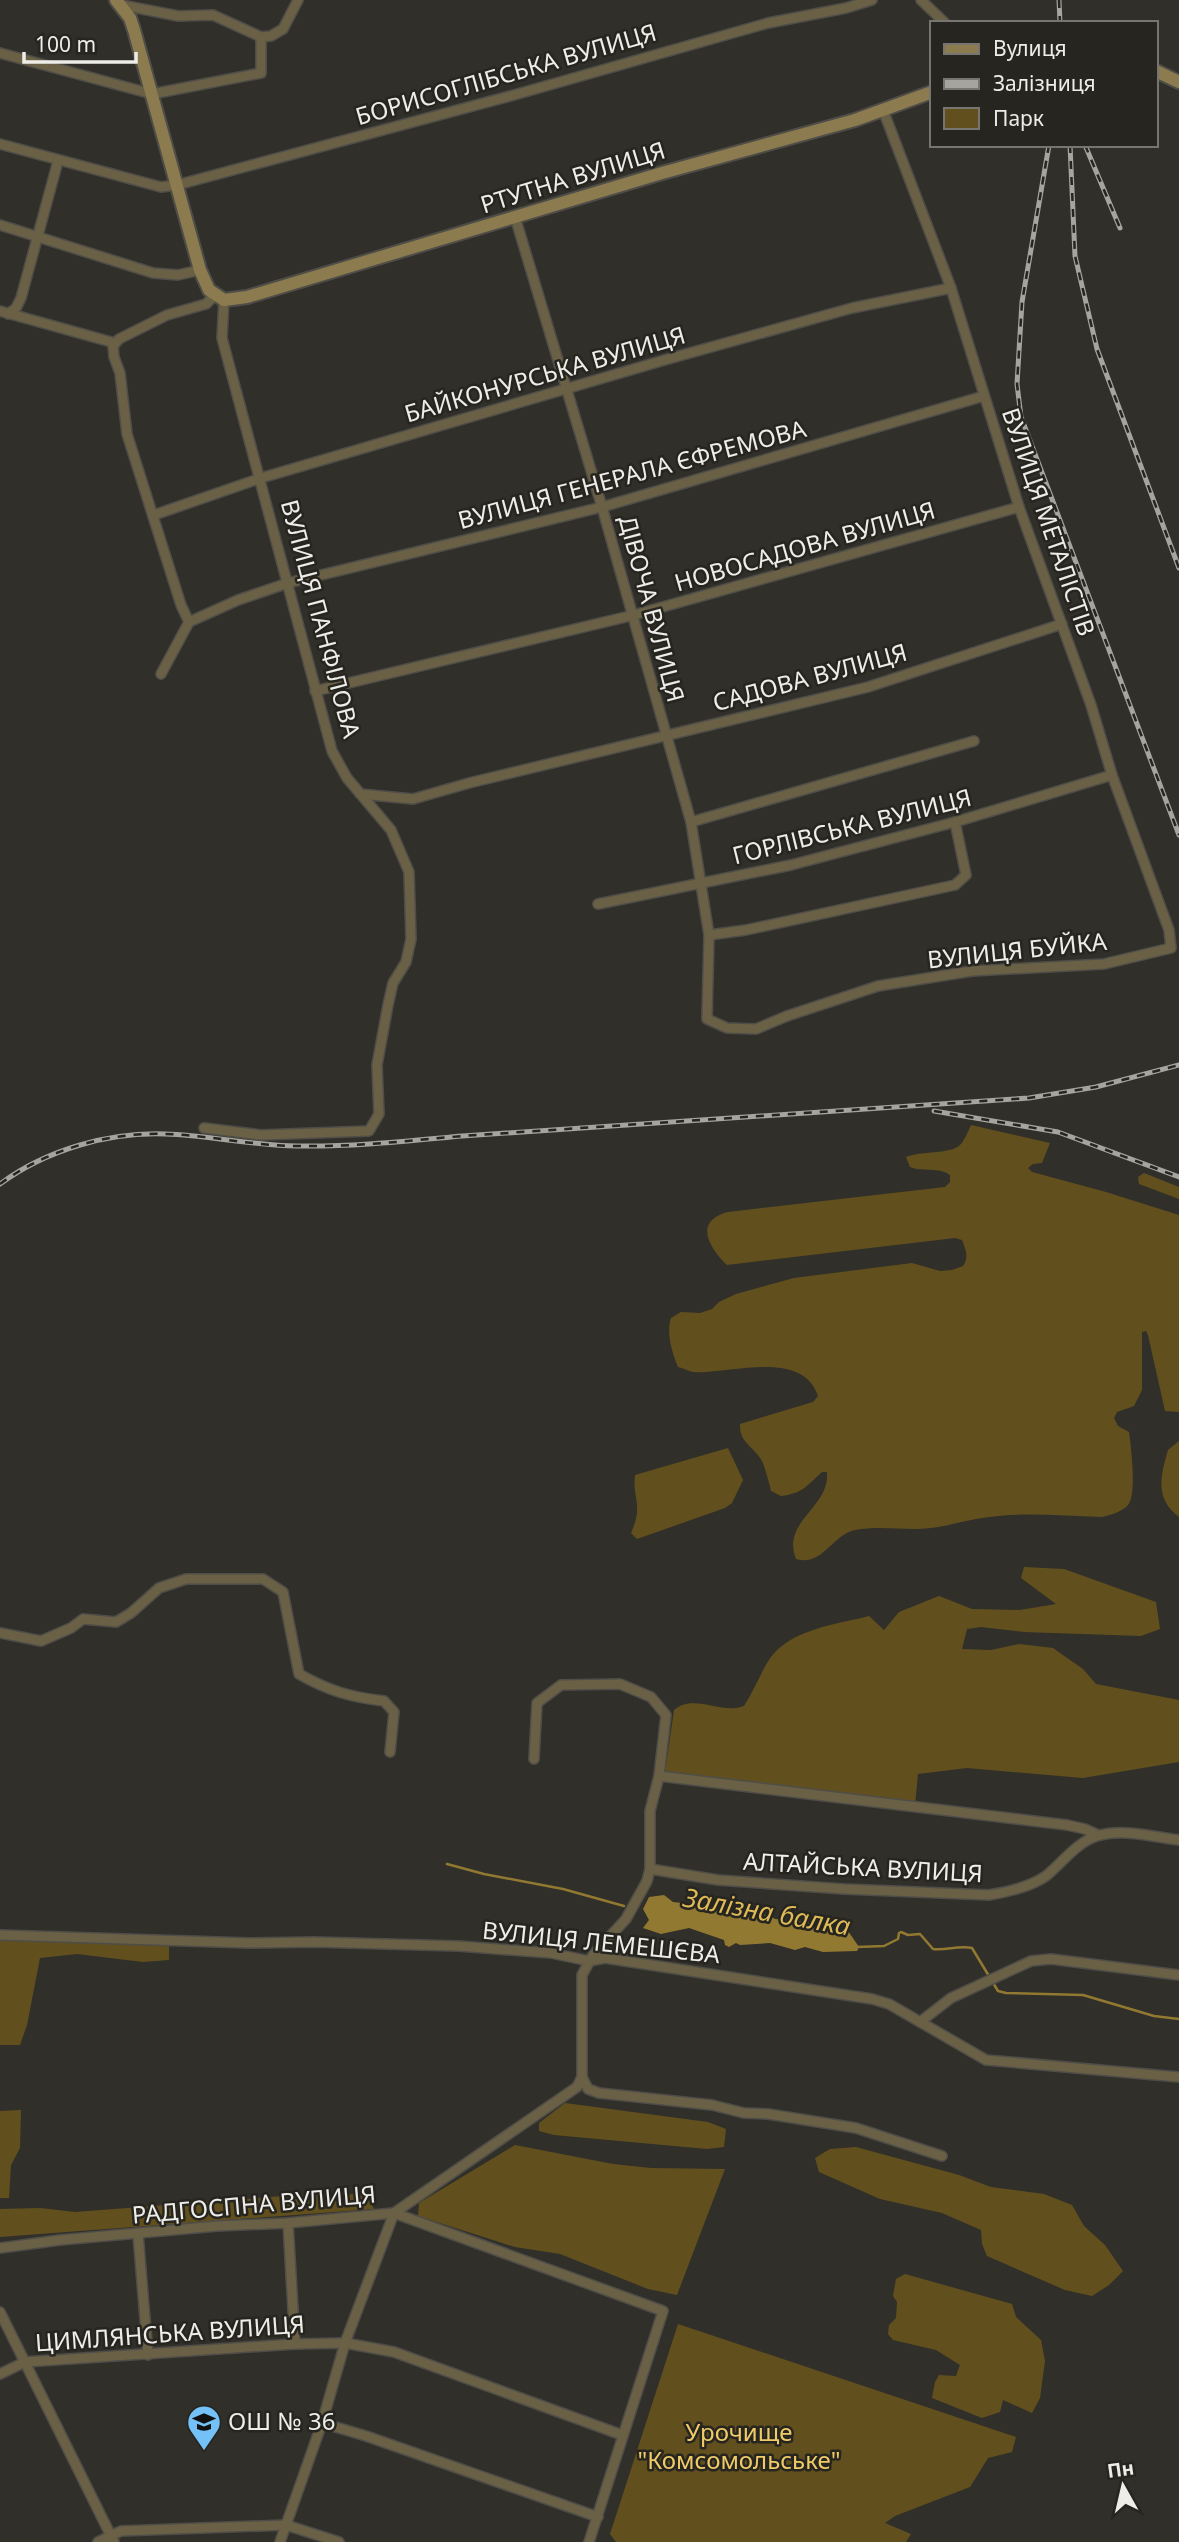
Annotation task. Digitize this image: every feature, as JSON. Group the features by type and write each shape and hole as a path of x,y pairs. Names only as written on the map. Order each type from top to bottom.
{"main road":[{"path":"119,3 134,30 200,270 209,290 220,298"},
{"path":"1158,72 1179,82"},
{"name":"РТУТНА ВУЛИЦЯ","path":"220,298 247,297 883,110 930,93"}],"street":[{"path":"119,3 178,16 213,15 261,37 271,36 283,29 298,0"},
{"name":"БОРИСОГЛІБСЬКА ВУЛИЦЯ","path":"0,144 161,187 177,185 514,95 768,23 872,0"},
{"path":"921,0 943,21"},
{"path":"0,53 152,94 261,72 261,37"},
{"name":"ВУЛИЦЯ МЕТАЛІСТІВ","path":"883,110 951,288 1019,507 1169,930 1171,948"},
{"path":"4,313 16,308 20,298 58,161"},
{"name":"ДІВОЧА ВУЛИЦЯ","path":"514,217 568,388 691,822 709,935 707,1019"},
{"path":"0,225 153,273 178,275 200,270"},
{"name":"БАЙКОНУРСЬКА ВУЛИЦЯ","path":"154,515 261,478 568,388 852,308 951,288"},
{"name":"РТУТНА ВУЛИЦЯ","path":"114,345 119,339 167,315 220,298"},
{"name":"ВУЛИЦЯ ПАНФІЛОВА","path":"204,1128 261,1135 369,1131 379,1114 377,1065 393,983 406,962 411,939 409,872 391,831 347,778 332,751 222,338 220,298"},
{"path":"4,313 114,345 127,434 181,605 189,622 161,674"},
{"name":"ВУЛИЦЯ ГЕНЕРАЛА ЄФРЕМОВА","path":"189,622 238,600 288,583 602,507 984,396"},
{"name":"НОВОСАДОВА ВУЛИЦЯ","path":"315,691 634,615 1019,507"},
{"name":"САДОВА ВУЛИЦЯ","path":"360,794 413,799 868,687 1062,624"},
{"path":"691,822 974,741"},
{"name":"ГОРЛІВСЬКА ВУЛИЦЯ","path":"598,904 791,865 955,822 1112,775"},
{"path":"709,935 746,930 955,885 966,875 955,822"},
{"name":"ВУЛИЦЯ БУЙКА","path":"707,1019 727,1028 755,1029 878,986 972,971 1104,964 1171,948"},
{"path":"0,1633 41,1641 71,1628 83,1619 116,1622 131,1613 159,1588 187,1579 263,1580 282,1592 299,1674 323,1688 384,1701 394,1712 390,1752"},
{"path":"534,1759 537,1703 561,1685 620,1684 651,1697 666,1715 659,1776 650,1811 650,1869 640,1897 626,1919 589,1961 582,1975 582,2077 588,2089 599,2093 712,2105 744,2113 768,2113 856,2128 942,2156"},
{"path":"659,1776 1067,1825 1085,1829 1098,1836 1126,1833 1179,1840"},
{"name":"АЛТАЙСЬКА ВУЛИЦЯ","path":"650,1869 718,1880 858,1890 989,1895 1012,1891 1044,1878 1086,1841 1098,1836"},
{"name":"ВУЛИЦЯ ЛЕМЕШЄВА","path":"0,1935 458,1946 551,1953 589,1961 605,1958 872,1999 889,2004 986,2060 1179,2077"},
{"path":"920,2022 951,1998 1031,1961 1051,1959 1179,1975"},
{"path":"280,2542 322,2423 345,2343 394,2213 569,2095 582,2077"},
{"name":"РАДГОСПНА ВУЛИЦЯ","path":"0,2248 217,2226 288,2223 394,2213 663,2312 622,2435"},
{"path":"288,2223 295,2344"},
{"path":"138,2234 148,2355"},
{"path":"0,2312 113,2539"},
{"name":"ЦИМЛЯНСЬКА ВУЛИЦЯ","path":"0,2374 25,2362 345,2343 394,2352 622,2435"},
{"path":"322,2423 598,2517"},
{"path":"589,2542 622,2435"},
{"path":"98,2542 113,2539 121,2531 286,2525 339,2542"}],"green space":[{"path":"971,1125 1050,1143 1042,1163 1028,1168 1032,1172 1179,1215 1179,1412 1165,1411 1148,1335 1146,1331 1142,1332 1142,1390 1134,1406 1117,1412 1114,1418 1118,1426 1129,1432 1131,1448 1131,1499 1123,1510 1102,1517 1017,1515 982,1518 931,1528 855,1530 813,1559 796,1559 793,1546 795,1534 821,1495 826,1485 827,1472 822,1472 795,1493 781,1496 771,1491 763,1463 742,1436 740,1424 813,1402 818,1396 809,1381 797,1372 781,1368 693,1372 678,1367 669,1336 671,1318 681,1312 700,1313 736,1294 794,1278 912,1263 940,1271 963,1266 966,1250 962,1240 955,1238 727,1265 710,1243 708,1228 717,1216 728,1212 945,1187 950,1182 950,1175 941,1171 910,1167 906,1157 956,1148"},
{"path":"1144,1173 1179,1187 1179,1199 1139,1184 1138,1177"},
{"path":"1179,1441 1179,1517 1166,1503 1162,1478 1168,1450"},
{"path":"728,1448 743,1480 732,1503 725,1508 637,1539 631,1533 637,1515 635,1475"},
{"path":"1024,1567 1064,1569 1156,1602 1160,1629 1141,1636 1024,1632 981,1627 967,1629 962,1649 991,1650 1019,1644 1053,1648 1083,1669 1096,1684 1179,1700 1179,1762 1083,1778 967,1768 918,1774 915,1805 665,1773 674,1710 690,1703 726,1708 744,1706 767,1663 776,1652 799,1636 869,1616 884,1630 899,1612 939,1596 972,1609 1020,1610 1056,1604 1021,1578"},
{"path":"0,1940 169,1946 169,1960 143,1962 77,1954 40,1958 27,2025 20,2045 0,2045"},
{"path":"565,2103 708,2122 726,2129 724,2147 707,2149 554,2135 539,2131 539,2123"},
{"path":"21,2110 20,2148 11,2165 9,2198 0,2198 0,2111"},
{"path":"515,2145 613,2164 651,2168 725,2169 677,2295 648,2289 560,2254 515,2247 418,2216 419,2203"},
{"path":"856,2147 959,2175 991,2187 1044,2194 1072,2205 1084,2226 1105,2245 1123,2271 1109,2285 1092,2296 1065,2290 987,2256 982,2244 981,2230 942,2213 880,2199 819,2172 815,2158 830,2149"},
{"path":"366,2194 374,2209 0,2237 0,2209 40,2208 75,2212 297,2195"},
{"path":"905,2274 1012,2304 1016,2317 1041,2340 1045,2361 1040,2398 1032,2413 1003,2400 1000,2412 982,2418 932,2398 939,2375 956,2376 960,2365 936,2350 893,2340 888,2334 889,2325 896,2318 897,2302 893,2296 896,2279"},
{"name":"Урочище \"Комсомольське\"","path":"678,2324 1016,2437 1012,2452 988,2458 970,2487 895,2516 885,2523 911,2534 906,2542 616,2542 610,2534"}],"shaded area":[{"path":"664,1895 673,1902 727,1908 750,1918 756,1914 760,1917 767,1914 775,1919 810,1922 825,1929 848,1931 859,1947 857,1951 823,1952 805,1947 795,1950 770,1943 736,1943 729,1947 724,1940 689,1928 661,1934 643,1928 649,1920 643,1909 649,1897"}],"waterway":[{"path":"447,1864 563,1889 624,1906"},
{"name":"Залізна балка","path":"857,1947 884,1946 898,1939 901,1932 908,1935 920,1934 933,1949 972,1948 998,1991 1083,1995 1154,2016 1179,2019"}],"railway":[{"path":"1059,0 1060,21"},
{"path":"1049,147 1022,302 1017,384 1021,417 1179,835"},
{"path":"1070,147 1075,256 1097,349 1179,568"},
{"path":"1086,147 1120,228"},
{"path":"0,1184 57,1153 122,1136 165,1134 264,1144 339,1146 1029,1098 1096,1087 1179,1065"},
{"path":"934,1111 1058,1132 1179,1177"}],"place":[{"name":"ОШ № 36","path":"204,2452"}]}
